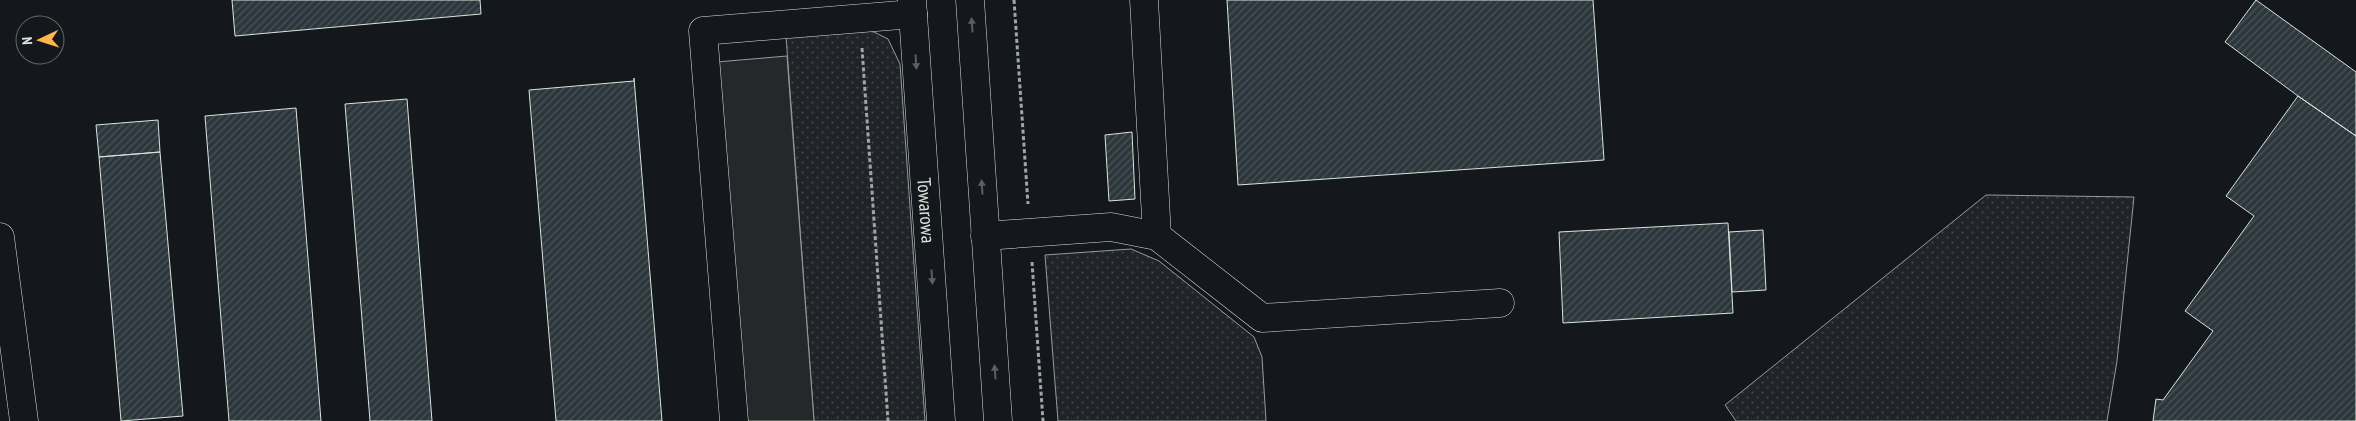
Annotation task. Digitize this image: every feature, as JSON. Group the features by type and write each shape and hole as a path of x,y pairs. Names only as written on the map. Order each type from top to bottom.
{"street":[{"path":"970,0 998,421"},
{"path":"1144,0 1157,236"},
{"path":"734,421 702,31 860,18 912,7"},
{"name":"Towarowa","path":"912,7 941,421"},
{"path":"985,236 1111,227 1157,236 1262,318 1500,303"},
{"path":"0,237 24,421"}],"path":[{"path":"860,18 888,421"}],"shaded area":[{"path":"870,30 888,39 900,64 925,421 814,421 786,36"},
{"path":"787,56 814,421 734,421 705,63"},
{"path":"1986,195 2134,197 2117,361 2107,421 1736,421 1725,405"},
{"path":"1131,249 1159,261 1254,337 1262,357 1266,421 1058,421 1045,255"}],"building":[{"path":"232,0 480,0 481,14 235,36"},
{"path":"1227,0 1593,0 1604,160 1238,185"},
{"path":"2256,0 2356,72 2356,136 2225,42"},
{"path":"634,78 662,421 556,421 529,90 634,81"},
{"path":"2298,96 2356,136 2356,421 2153,421 2156,399 2163,400 2213,331 2185,311 2254,216 2226,196"},
{"path":"407,99 432,421 370,421 345,104"},
{"path":"296,108 321,421 229,421 205,116"},
{"path":"158,120 160,152 99,157 96,125"},
{"path":"1132,132 1135,199 1109,201 1105,135"},
{"path":"160,152 183,416 121,421 99,157"},
{"path":"1728,223 1733,313 1563,323 1559,232"},
{"path":"1763,230 1766,290 1732,292 1729,232"}]}
